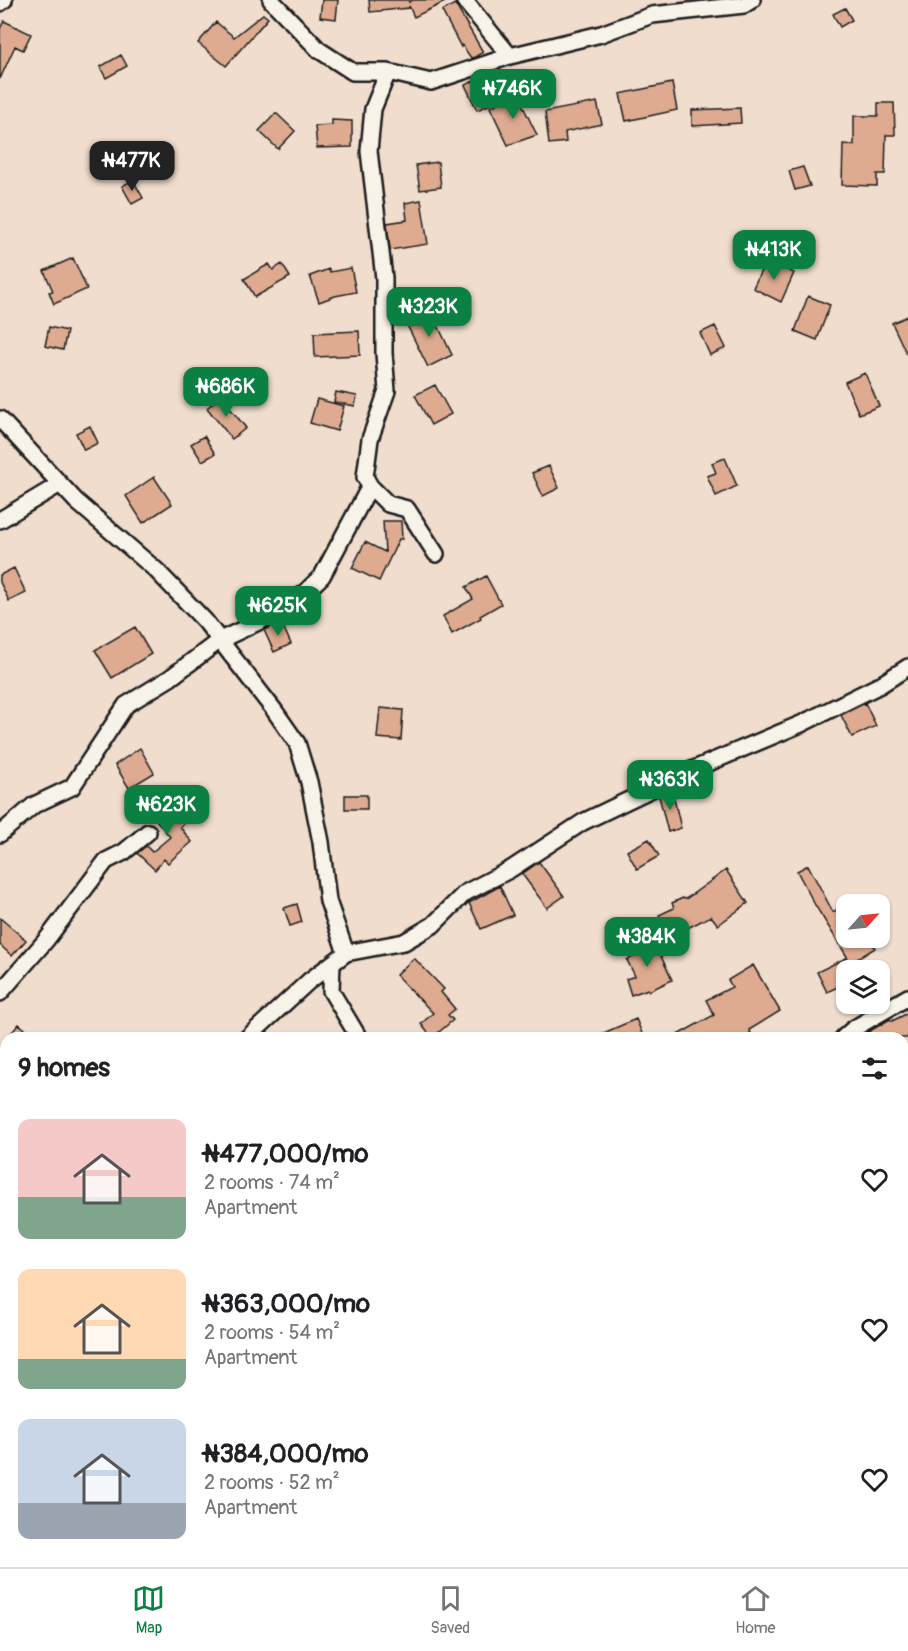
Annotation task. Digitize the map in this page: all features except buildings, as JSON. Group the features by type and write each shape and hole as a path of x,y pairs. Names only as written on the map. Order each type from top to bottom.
{"street":[{"path":"0,3 4,0"},
{"path":"271,0 320,50 353,72 388,72 431,82 510,56 601,34 652,15 744,4 752,0"},
{"path":"464,0 510,56"},
{"path":"388,72 373,110 369,151 384,278 384,353 387,391 370,439 365,477 370,486 388,504 407,509 436,554"},
{"path":"0,419 76,501 156,570 205,621 297,743 309,782 321,842 328,901 346,952"},
{"path":"0,520 60,484"},
{"path":"0,834 34,805 72,787 126,705 170,678 220,640 290,607 322,576 370,486"},
{"path":"254,1032 346,952 404,942 433,925 465,893 511,869 583,822 687,772 801,724 880,685 908,667"},
{"path":"0,993 47,939 106,861 124,852 148,832"},
{"path":"332,964 332,991 356,1032"},
{"path":"306,985 332,991"},
{"path":"850,1032 908,997"}]}
